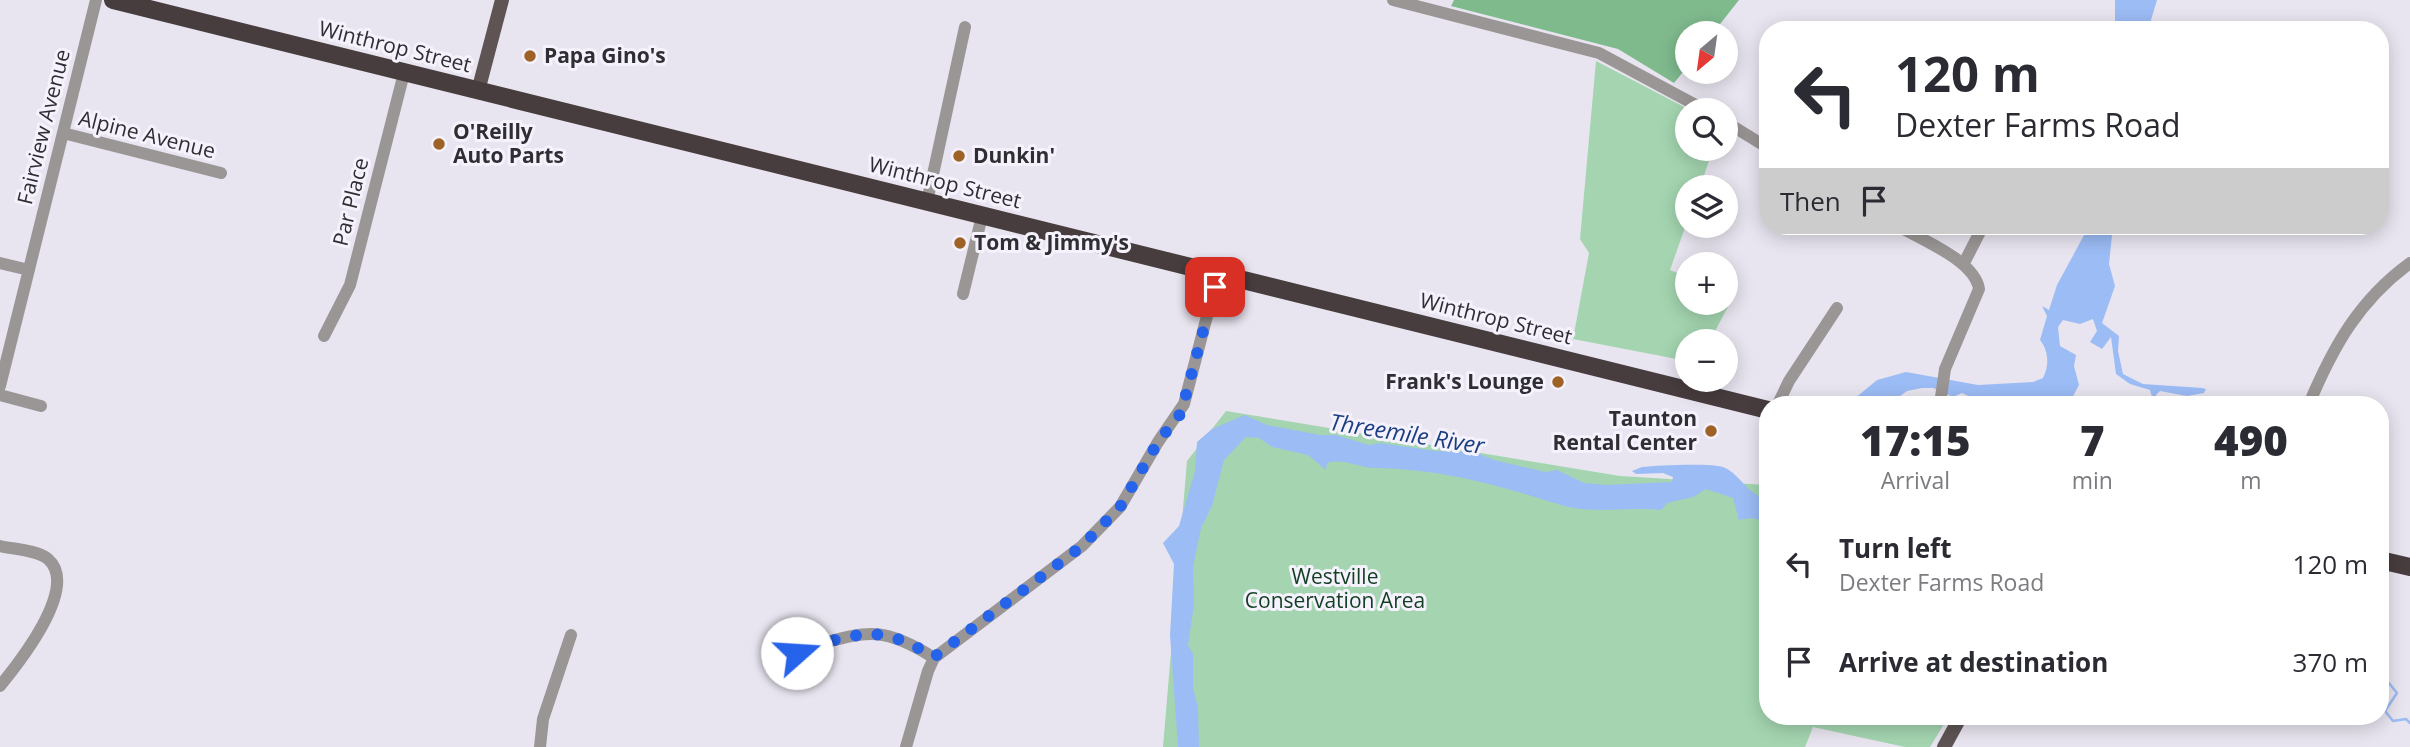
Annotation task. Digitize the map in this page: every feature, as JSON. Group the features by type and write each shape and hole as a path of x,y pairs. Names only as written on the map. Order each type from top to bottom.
{"highway":[{"name":"Winthrop Street","path":"113,0 1759,408"},
{"path":"2389,562 2410,567"}],"main road":[{"path":"478,91 502,0"},
{"path":"1944,747 1956,725"}],"street":[{"name":"Fairview Avenue","path":"0,386 96,0"},
{"path":"1393,0 1599,53 1683,98"},
{"path":"927,202 965,27"},
{"name":"Par Place","path":"324,336 350,285 404,73"},
{"path":"1738,129 1759,142"},
{"name":"Alpine Avenue","path":"63,133 222,173"},
{"path":"963,294 982,216"},
{"path":"1914,235 1964,263 1977,278 1979,289 1944,372 1941,396"},
{"path":"1964,263 1978,235"},
{"path":"0,263 29,270"},
{"path":"2312,396 2327,361 2353,318 2379,288 2410,263"},
{"path":"906,747 934,657 1082,546 1120,507 1184,404 1218,274"},
{"path":"1782,396 1837,308"},
{"path":"0,395 41,406"},
{"path":"0,546 48,559 54,571 51,605 34,641 0,686"},
{"path":"796,650 876,633 899,637 934,657"},
{"path":"540,747 543,719 571,635"}],"green space":[{"path":"1454,0 1739,0 1722,21 1675,21 1674,83 1618,49 1451,6"},
{"path":"1596,61 1675,102 1675,161 1709,161 1704,175 1675,175 1675,238 1681,238 1670,270 1675,272 1675,315 1724,315 1716,329 1675,329 1675,359 1573,339 1589,253 1580,239"},
{"name":"Westville Conservation Area","path":"1226,411 1620,476 1759,485 1759,725 1943,725 1930,747 1905,747 1813,727 1805,747 1163,747 1187,461"}],"water":[{"path":"2115,0 2157,0 2151,21 2115,21"},
{"path":"2084,235 2112,235 2109,264 2115,286 2102,323 2119,336 2118,351 2123,374 2143,384 2202,388 2206,389 2204,393 2187,396 2160,391 2156,396 2152,396 2150,390 2130,384 2116,374 2111,337 2102,349 2090,342 2097,331 2093,319 2080,324 2063,320 2058,327 2060,346 2076,355 2074,366 2079,385 2073,396 1968,396 1962,393 1951,396 1933,388 1922,388 1907,391 1900,396 1858,396 1877,380 1906,372 1978,385 2033,382 2043,378 2047,358 2040,340 2047,316 2042,306 2049,310 2057,285"},
{"path":"1245,415 1267,425 1320,435 1336,435 1369,445 1380,443 1436,451 1475,452 1494,460 1546,472 1557,470 1584,483 1606,485 1672,482 1673,477 1663,473 1636,474 1632,471 1642,467 1717,466 1729,470 1759,496 1759,520 1739,520 1733,498 1706,489 1693,497 1667,503 1661,510 1573,508 1492,485 1423,471 1368,467 1345,462 1327,463 1326,470 1308,455 1272,447 1259,438 1246,437 1224,460 1212,506 1201,528 1193,567 1194,605 1188,645 1193,654 1193,687 1198,708 1199,747 1178,747 1170,635 1174,564 1163,543 1179,526 1195,471 1197,442 1212,429"}],"waterway":[{"path":"2389,683 2397,693 2389,705"},
{"path":"2389,716 2393,721 2406,719 2410,723"}],"place":[{"name":"Papa Gino's","path":"530,56"},
{"name":"O'Reilly Auto Parts","path":"439,144"},
{"name":"Dunkin'","path":"959,156"},
{"name":"Tom & Jimmy's","path":"960,243"},
{"name":"Frank's Lounge","path":"1558,382"},
{"name":"Taunton Rental Center","path":"1711,431"}],"route":[{"path":"797,653 796,650 876,633 899,637 934,657 1082,546 1120,507 1136,484 1158,442 1181,413 1215,287"}],"water label":[{"name":"Threemile River","path":"1407,434"}]}
